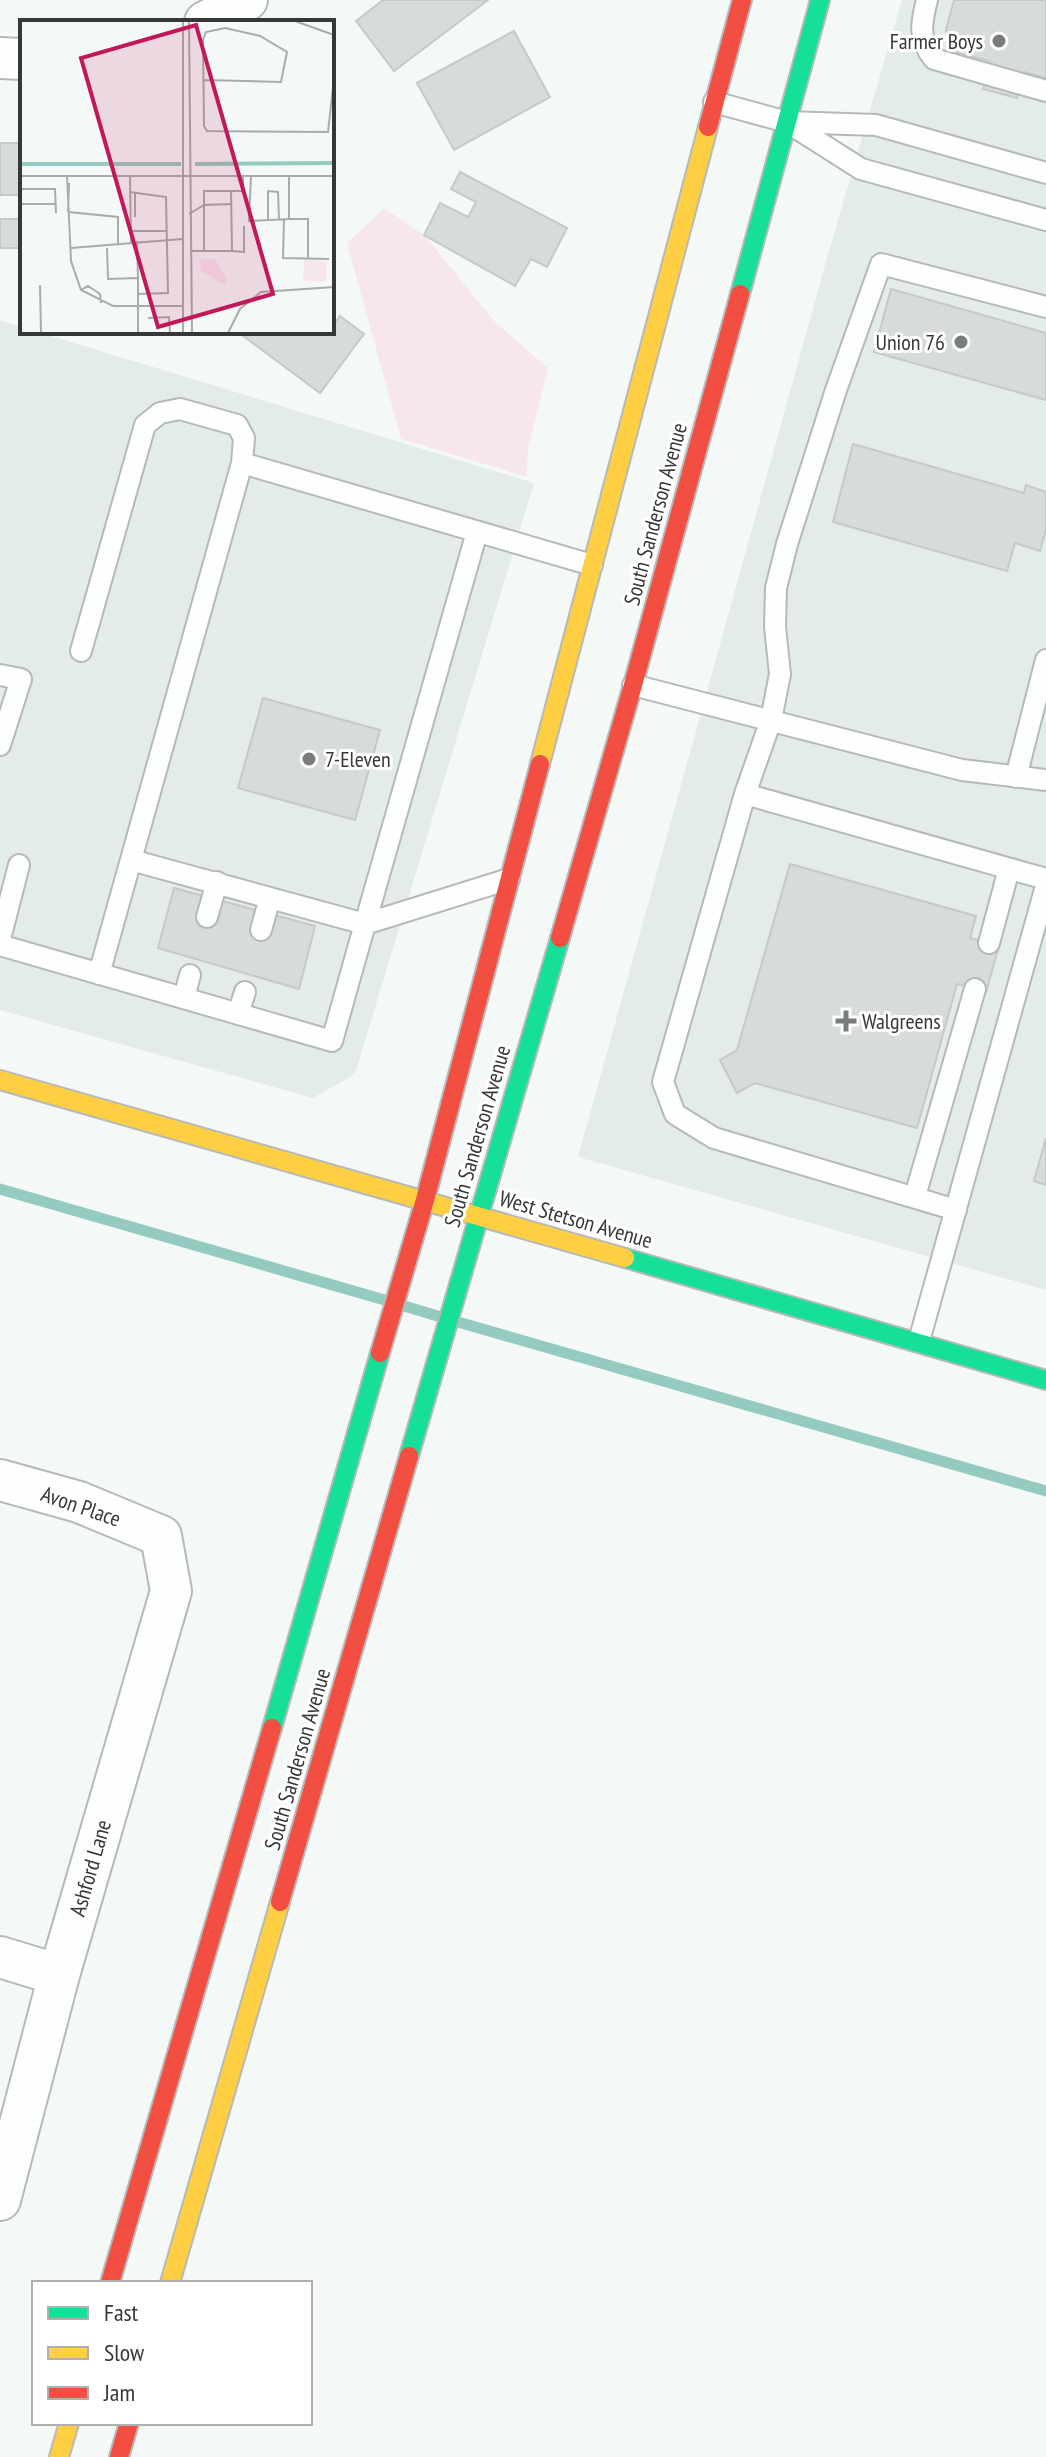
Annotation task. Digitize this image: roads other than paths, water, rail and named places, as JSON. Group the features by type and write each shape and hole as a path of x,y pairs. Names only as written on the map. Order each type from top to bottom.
{"main road":[{"name":"South Sanderson Avenue","path":"111,2281 425,1200 742,0"},
{"name":"South Sanderson Avenue","path":"171,2281 633,685 820,0"},
{"name":"West Stetson Avenue","path":"0,1080 919,1341 1046,1380"},
{"path":"59,2457 68,2425"},
{"path":"119,2457 128,2425"}],"street":[{"path":"0,58 20,59"},
{"name":"Avon Place","path":"0,1480 79,1502 161,1536"},
{"name":"Ashford Lane","path":"0,2200 59,1975 171,1591 161,1536"},
{"path":"0,1957 59,1975"}],"lane":[{"path":"927,0 921,25 923,46 934,59 1046,91"},
{"path":"714,102 787,122 876,125 1046,173"},
{"path":"787,122 861,169 1046,220"},
{"path":"956,1210 714,1138 675,1114 663,1082 745,794 771,720 780,674 775,627 776,588 836,390 881,264 1046,307"},
{"path":"81,651 145,425 160,413 180,409 237,425 244,438 242,463 99,974"},
{"path":"242,463 592,565"},
{"path":"0,945 332,1041 477,532"},
{"path":"1016,777 1046,660"},
{"path":"0,675 21,679 0,745"},
{"path":"633,685 962,770 1046,780"},
{"path":"745,794 1046,879"},
{"path":"131,860 365,924 509,879"},
{"path":"0,939 19,865"},
{"path":"989,943 1009,869"},
{"path":"207,917 217,882"},
{"path":"919,1341 1046,886"},
{"path":"261,930 270,898"},
{"path":"184,998 190,975"},
{"path":"915,1196 975,989"},
{"path":"238,1014 245,992"}],"waterway":[{"path":"0,1189 388,1301"},
{"path":"404,1306 441,1317"},
{"path":"458,1322 1046,1491"}],"place":[{"name":"Farmer Boys","path":"999,41"},
{"name":"Union 76","path":"961,342"},
{"name":"7-Eleven","path":"309,759"},
{"name":"Walgreens","path":"846,1021"}]}
